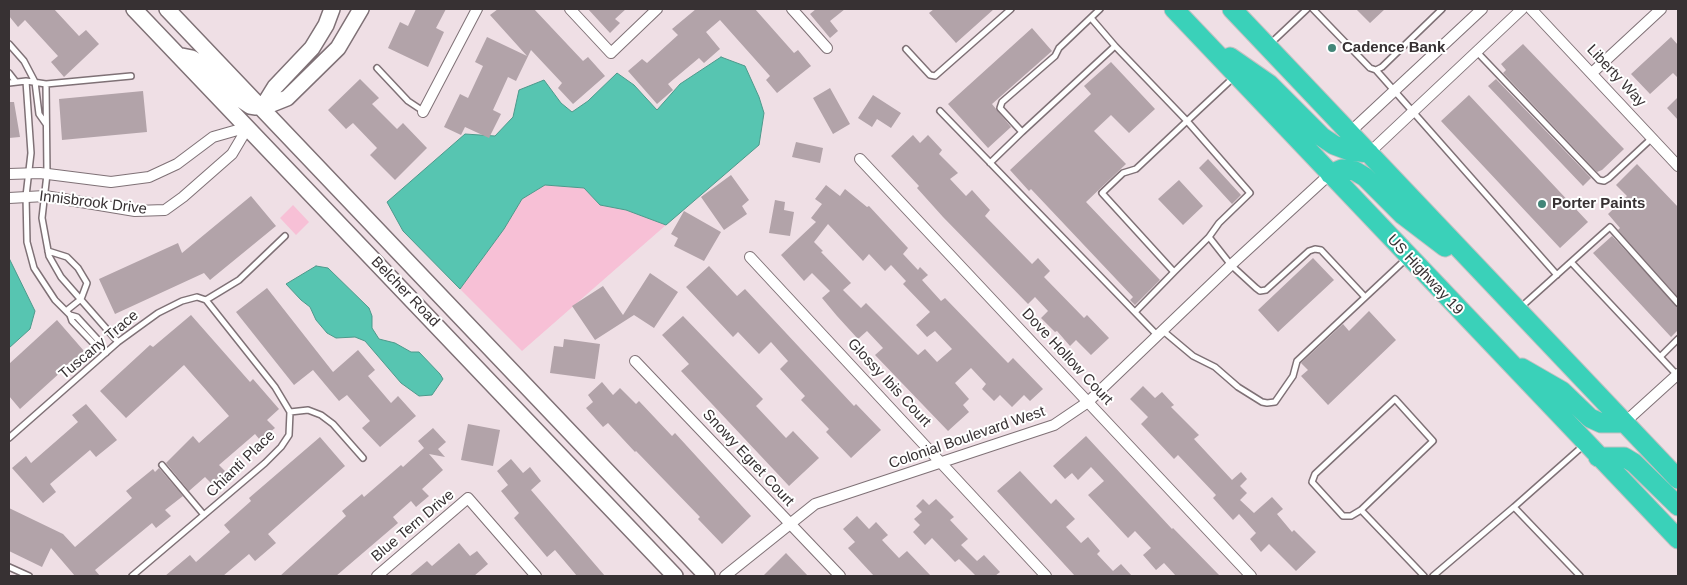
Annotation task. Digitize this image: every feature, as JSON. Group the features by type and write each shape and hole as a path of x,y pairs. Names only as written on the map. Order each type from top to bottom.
{"highway":[{"name":"US Highway 19","path":"1174,9 1678,539"},
{"path":"1232,9 1678,479"},
{"path":"1198,35 1269,84 1322,137 1334,145 1350,151 1369,153"},
{"path":"1330,174 1342,170 1355,171 1365,177 1403,215 1492,283"},
{"path":"1505,359 1562,391 1590,418 1601,423 1624,423"},
{"path":"1592,450 1629,460 1678,506"}],"main road":[{"name":"Belcher Road","path":"134,9 675,576"},
{"name":"Belcher Road","path":"168,9 707,576"},
{"path":"262,108 275,87 312,48 326,25 332,9"},
{"path":"179,55 192,58 203,65 240,100 250,106 262,108 287,98 338,48 361,9"},
{"path":"248,127 260,127 274,132 309,168 331,181"}],"street":[{"path":"423,112 477,9"},
{"path":"570,9 611,53 657,9"},
{"path":"792,9 828,48"},
{"path":"1349,133 1482,9"},
{"path":"1369,153 1522,9"},
{"name":"Liberty Way","path":"1531,9 1593,72 1678,166"},
{"path":"1593,72 1661,9"},
{"name":"Innisbrook Drive","path":"9,174 47,174 111,182 149,177 177,164 213,137 248,127"},
{"name":"Innisbrook Drive","path":"9,198 45,196 135,211 165,210 183,197 232,154 248,127"},
{"name":"Dove Hollow Court","path":"860,160 1251,576"},
{"name":"Colonial Boulevard West","path":"725,576 815,504 1054,425 1088,402 1231,265 1330,174"},
{"name":"Glossy Ibis Court","path":"750,257 1046,576"},
{"name":"Snowy Egret Court","path":"635,361 840,576"},
{"path":"1624,423 1678,374"},
{"name":"Blue Tern Drive","path":"377,576 468,498 536,576"}],"lane":[{"path":"906,50 930,75 934,76 1011,9"},
{"path":"1022,132 1000,108 1002,102 1055,56 1059,48 1100,9"},
{"path":"1268,46 1307,9"},
{"path":"1313,9 1370,68 1376,70 1557,275"},
{"path":"1376,70 1382,67 1442,9"},
{"path":"1091,18 1115,46 1187,121 1250,193 1218,223 1209,237 1135,312"},
{"path":"9,44 24,61 35,82 39,114 47,124"},
{"path":"990,163 1115,46"},
{"path":"1476,52 1599,180 1604,181 1609,178 1652,137"},
{"path":"377,68 408,101 423,112"},
{"path":"9,74 16,82"},
{"path":"1174,272 1102,193 1123,173 1136,169 1236,75"},
{"path":"9,83 26,81 46,84 131,76"},
{"path":"26,81 31,153 26,196 27,242 34,268 55,300 68,313 72,321 94,345 100,346 106,353"},
{"path":"46,84 47,174 42,218 48,251 61,278 118,342"},
{"path":"940,111 1135,312 1193,356 1215,367 1238,387 1268,404 1275,402 1286,387 1297,361 1408,257"},
{"path":"29,114 39,114"},
{"path":"1518,311 1610,227 1678,303"},
{"name":"Tuscany Trace","path":"9,438 118,342 158,313 182,301 197,298 206,300 239,280 285,236"},
{"path":"1209,237 1231,265 1256,288 1266,290 1309,251 1315,248 1321,250 1366,297"},
{"path":"48,251 67,256 78,268 87,283 81,299 68,313"},
{"path":"1571,262 1678,374"},
{"path":"206,300 275,387 290,412 308,410 321,415 333,424 363,458"},
{"path":"1660,356 1678,340"},
{"path":"1395,399 1433,441 1360,510 1351,516 1343,516 1312,482 1314,474 1395,399"},
{"name":"Chianti Place","path":"132,576 281,447 289,435 290,412"},
{"path":"1433,576 1514,507 1592,450"},
{"path":"162,465 204,515"},
{"path":"1514,507 1580,576"},
{"path":"1360,510 1424,576"},
{"path":"9,567 29,576"}],"shaded area":[{"path":"721,57 745,66 759,97 764,113 759,145 666,225 626,210 600,205 584,188 545,185 522,199 504,229 460,289 403,231 387,202 465,134 495,136 513,117 519,90 544,80 561,103 572,112 588,101 617,73 634,85 657,110 680,84"},
{"path":"545,185 584,188 600,205 626,210 666,225 522,351 460,289 504,229 522,199"},
{"path":"293,205 309,222 296,235 280,218"},
{"path":"9,258 35,311 30,329 9,348"},
{"path":"316,266 328,268 369,308 372,316 372,328 379,339 395,343 411,352 419,352 440,374 443,379 432,395 419,396 401,383 365,341 355,337 336,338 327,333 316,320 310,307 286,284"}],"building":[{"path":"9,9 54,9 79,36 86,30 99,44 64,77 51,62 58,56 25,20 18,27 9,16"},
{"path":"416,9 446,9 436,28 444,32 428,67 388,48 400,22 408,26"},
{"path":"498,9 534,9 583,61 588,57 605,76 573,104 558,88 562,83 531,50 516,81 508,77 493,110 501,114 489,138 465,127 461,135 444,127 460,94 468,98 483,66 475,62 487,37 527,56 490,15"},
{"path":"588,9 626,9 615,19 620,23 610,33"},
{"path":"696,9 755,9 794,53 798,50 811,66 777,93 766,80 770,76 720,20 706,32 720,49 704,63 699,58 668,84 673,90 657,104 628,71 642,59 647,63 678,35 672,29"},
{"path":"816,9 845,9 830,21 838,31 830,38 810,14"},
{"path":"934,9 994,9 956,43 929,13"},
{"path":"1356,9 1385,9 1370,23"},
{"path":"1032,28 1052,51 992,104 1011,127 988,148 948,104"},
{"path":"1671,37 1678,45 1678,78 1673,73 1650,94 1631,74"},
{"path":"1523,44 1624,149 1602,170 1597,172 1503,73 1506,70 1501,64"},
{"path":"1111,62 1155,109 1129,133 1111,115 1094,131 1126,164 1086,202 1160,280 1135,305 1130,300 1133,297 1031,189 1029,191 1010,170 1091,94 1084,86"},
{"path":"360,79 379,98 372,104 397,129 403,123 427,148 395,180 370,155 377,148 353,123 346,129 328,110"},
{"path":"1496,79 1591,178 1583,186 1488,86"},
{"path":"830,88 850,124 833,134 813,98"},
{"path":"143,91 147,132 62,140 59,99"},
{"path":"873,95 901,113 891,128 877,119 872,127 858,118"},
{"path":"1469,95 1588,222 1560,248 1441,121"},
{"path":"1678,97 1678,120 1667,108"},
{"path":"9,102 14,102 20,137 9,138"},
{"path":"913,135 920,143 928,135 942,150 939,154 958,173 950,179 966,196 972,190 990,210 985,216 1032,264 1038,258 1050,271 1044,277 1084,318 1087,315 1109,338 1091,355 1076,340 1070,346 1057,331 1055,332 1041,318 1048,311 1035,297 1028,304 943,217 917,188 919,186 891,156"},
{"path":"796,142 823,148 820,163 792,157"},
{"path":"1208,159 1241,195 1232,204 1199,168"},
{"path":"1637,164 1678,207 1678,297 1618,230 1620,228 1608,214 1627,196 1616,185"},
{"path":"731,175 749,200 742,206 747,214 724,230 701,197"},
{"path":"1179,180 1203,206 1183,225 1158,199"},
{"path":"826,185 840,196 845,189 867,207 869,206 908,248 903,254 918,270 920,267 928,275 922,280 941,301 945,298 1008,363 1013,358 1043,389 1030,401 1024,395 1012,407 1000,395 994,401 982,389 986,384 971,368 955,383 969,399 963,405 969,412 948,431 875,355 883,348 867,331 858,339 837,316 822,298 830,291 812,273 804,281 781,255 816,222 811,218 822,204 815,199","holes":["828,224 863,261 869,254 885,271 891,265 906,281 903,284 930,312 916,325 927,337 935,331 952,349 937,362 925,349 918,355 866,303 861,308 843,290 851,283 821,252 823,251 814,242"]},
{"path":"251,196 276,226 210,280 204,273 115,314 99,279 178,243 182,253"},
{"path":"775,200 785,202 784,210 794,212 790,236 769,233"},
{"path":"684,211 721,232 704,261 674,246 678,238 671,234"},
{"path":"1612,236 1678,307 1678,330 1671,337 1593,253"},
{"path":"1313,258 1334,280 1278,332 1258,310"},
{"path":"709,266 737,296 745,289 854,406 856,404 881,430 851,458 826,432 829,429 801,400 805,396 780,369 788,361 771,342 759,354 738,332 733,337 686,287"},
{"path":"650,273 678,292 654,328 634,315 595,340 572,306 603,286 623,315"},
{"path":"267,288 333,372 358,350 375,370 368,376 391,403 398,396 416,416 380,447 362,428 370,421 347,395 339,401 313,370 294,385 236,312"},
{"path":"1369,311 1396,340 1328,405 1301,376 1308,370 1301,363 1343,324 1349,331"},
{"path":"191,315 250,382 253,379 279,409 267,420 275,428 260,440 255,434 219,465 226,472 212,484 205,477 189,491 166,463 193,436 199,443 229,416 184,365 126,418 100,391 150,345 153,347"},
{"path":"683,316 763,399 756,406 786,438 793,431 819,458 789,486 681,371 689,364 662,335"},
{"path":"57,320 84,351 20,409 9,396 9,364"},
{"path":"564,339 600,344 595,379 550,373 554,346 563,347"},
{"path":"602,382 613,395 620,388 636,404 639,401 672,436 675,433 751,516 722,544 698,519 700,517 608,423 603,427 586,408 593,402 588,395"},
{"path":"1143,386 1155,398 1162,392 1174,405 1171,407 1199,435 1194,439 1232,480 1241,472 1247,479 1240,486 1247,493 1240,500 1254,513 1272,497 1283,509 1277,514 1292,532 1294,530 1316,552 1296,571 1269,544 1261,552 1250,539 1256,533 1239,514 1233,520 1213,498 1216,495 1178,455 1174,459 1141,424 1148,417 1130,399"},
{"path":"86,404 117,440 96,457 90,450 50,484 56,492 43,503 12,468 26,456 31,463 78,422 72,415"},
{"path":"468,424 500,430 493,466 461,460"},
{"path":"433,428 446,442 438,449 445,457 429,454 443,470 422,489 429,496 416,507 411,501 393,517 398,523 336,576 280,576 346,516 342,511 362,494 364,497 424,448 418,441"},
{"path":"1086,436 1172,529 1220,576 1176,576 1164,563 1156,570 1143,555 1151,548 1135,531 1128,538 1088,495 1104,481 1091,467 1078,480 1072,473 1065,479 1053,466"},
{"path":"320,437 345,466 268,534 276,543 255,561 249,554 223,576 165,576 190,555 196,562 230,532 224,525 251,501 249,498"},
{"path":"511,459 523,473 530,467 541,481 531,490 605,576 577,576 555,550 547,557 514,518 519,513 501,491 508,485 497,471"},
{"path":"159,468 183,496 165,510 171,516 156,528 152,523 95,570 100,576 75,576 51,548 42,567 9,551 9,508 63,534 75,547 132,498 126,491 153,469 155,472"},
{"path":"1020,471 1051,504 1056,499 1075,519 1066,527 1081,543 1088,537 1100,551 1097,554 1113,571 1121,564 1132,576 1075,576 997,491"},
{"path":"923,499 929,505 936,499 954,517 950,520 968,539 961,545 977,561 984,555 1000,572 995,576 976,576 959,559 955,562 932,538 925,545 913,532 920,525 914,519 922,512 916,506"},
{"path":"857,516 869,529 876,522 888,535 882,540 899,558 907,551 931,576 874,576 848,548 855,542 843,529"},
{"path":"459,543 470,556 477,551 488,564 474,576 409,576 427,561 432,566"},
{"path":"786,553 808,576 763,576"}],"place":[{"name":"Cadence Bank","path":"1332,48"},
{"name":"Porter Paints","path":"1542,204"}]}
